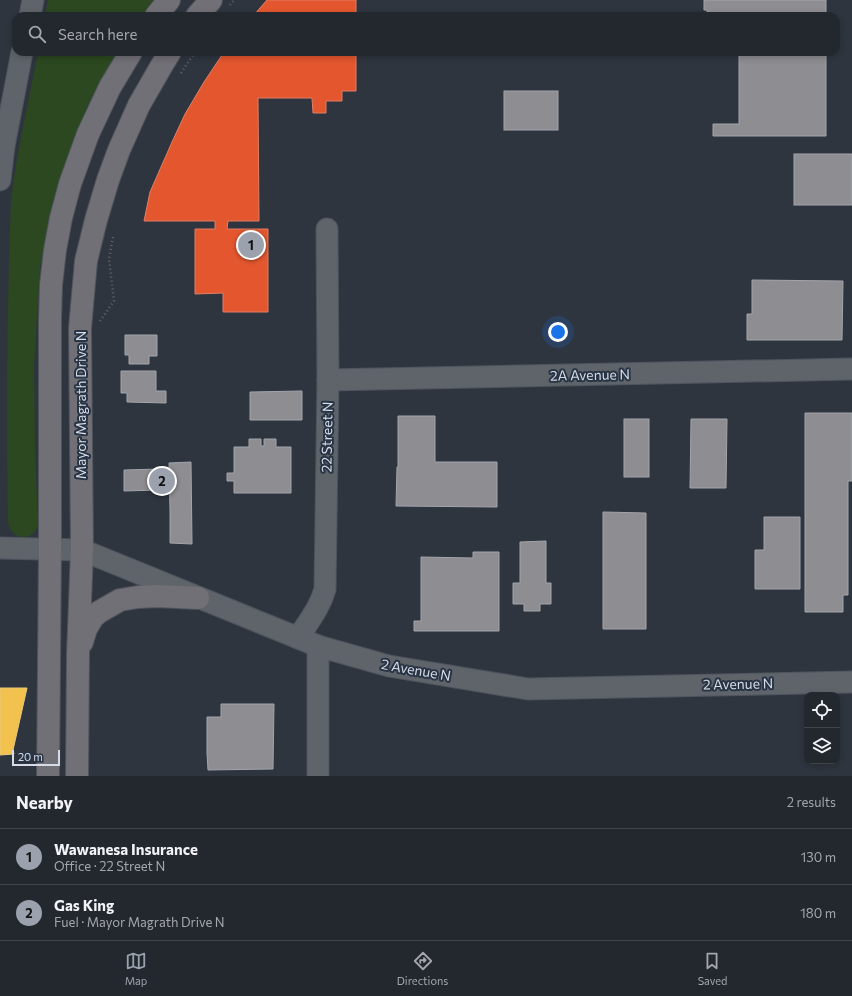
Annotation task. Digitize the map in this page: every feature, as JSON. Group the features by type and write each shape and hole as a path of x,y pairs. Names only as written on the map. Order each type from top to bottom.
{"main road":[{"path":"159,12 169,0"},
{"path":"200,12 211,0"},
{"path":"48,776 51,285 55,250 61,218 70,184 88,134 110,87 129,56"},
{"name":"Mayor Magrath Drive N","path":"77,776 78,654 82,550 80,328 86,261 108,180 139,105 168,56"},
{"path":"78,654 86,629 93,617 120,600 157,596 198,598"}],"street":[{"path":"31,12 33,0"},
{"path":"0,180 4,146 21,56"},
{"name":"22 Street N","path":"298,638 323,598 325,589 328,380 327,229"},
{"name":"2A Avenue N","path":"328,380 852,370"},
{"name":"2 Avenue N","path":"0,548 82,550 318,646 389,666 528,689 852,682"},
{"path":"318,646 318,776"}],"path":[{"path":"179,77 192,56"},
{"path":"99,323 114,301 109,259 113,237"}],"green space":[{"path":"48,0 154,0 144,12 46,12"},
{"path":"37,56 115,56 86,109 68,155 53,200 40,267 34,366 38,523 33,534 23,537 17,536 9,528 7,441 7,360 11,200"}],"building: Homes":[{"path":"0,688 27,688 13,750 14,754 0,755"}],"building: Shops":[{"path":"267,0 356,0 356,12 256,12"},
{"path":"221,56 356,56 356,91 342,91 342,101 326,101 326,113 313,113 312,98 258,98 259,221 228,221 227,229 268,229 268,312 223,312 223,293 195,294 195,229 215,229 215,221 144,221 150,192 185,114"}],"building: Industry":[{"path":"704,0 826,0 826,12 707,12 707,10 704,10"},
{"path":"739,56 826,56 826,136 713,136 713,124 739,124"},
{"path":"504,91 558,91 558,130 504,130"},
{"path":"794,154 852,154 852,205 794,205"},
{"path":"752,280 843,281 842,340 747,340 747,314 752,314"},
{"path":"125,335 157,335 157,356 149,356 149,364 129,364 129,355 125,355"},
{"path":"121,371 156,371 156,391 166,391 166,403 127,402 127,393 121,393"},
{"path":"302,391 302,420 250,420 250,392"},
{"path":"805,413 852,413 852,481 848,481 848,595 843,595 843,612 805,612"},
{"path":"398,416 435,416 435,462 497,462 497,507 396,506"},
{"path":"624,419 649,419 649,477 624,477"},
{"path":"691,419 727,419 726,488 690,488"},
{"path":"249,439 261,439 261,446 264,446 264,439 276,439 276,447 291,447 291,493 234,493 234,481 227,481 227,473 234,473 234,447 249,447"},
{"path":"191,462 192,544 170,543 169,463"},
{"path":"159,469 160,490 124,491 124,470"},
{"path":"603,512 646,513 646,629 603,629"},
{"path":"764,517 800,517 800,589 755,589 755,550 764,550"},
{"path":"546,541 546,583 551,583 551,604 540,604 540,611 524,611 524,604 513,604 513,583 520,583 520,542"},
{"path":"473,552 499,552 499,631 414,631 414,621 421,621 421,557 473,558"},
{"path":"221,704 274,704 273,769 208,770 207,717 221,717"}],"place":[{"name":"Wawanesa Insurance","path":"251,245"},
{"name":"Gas King","path":"162,481"}]}
